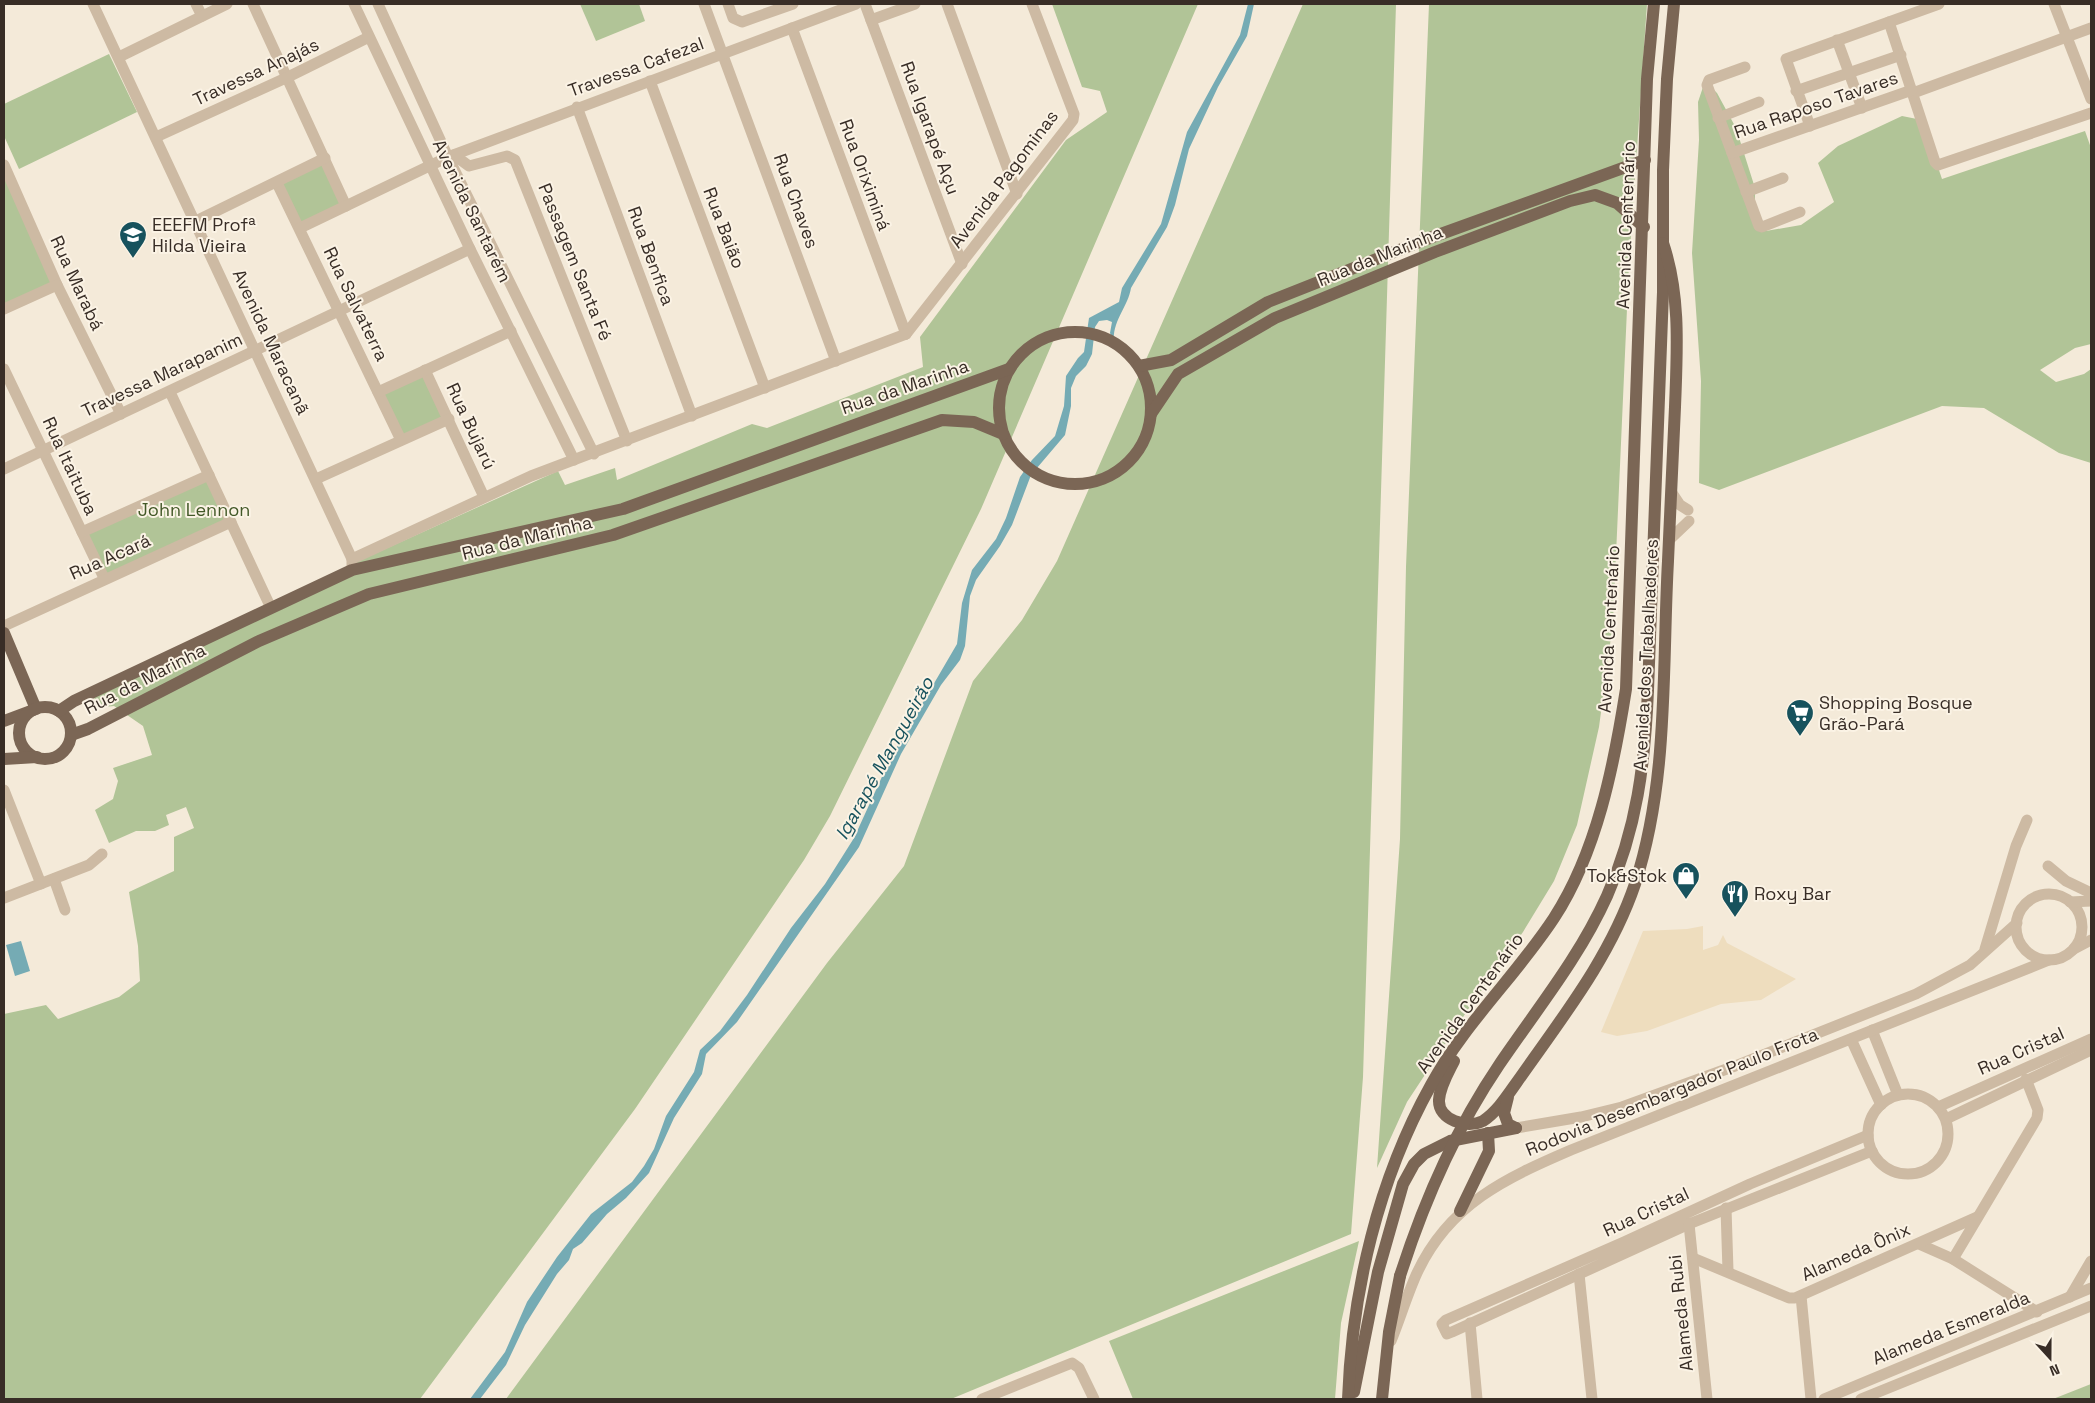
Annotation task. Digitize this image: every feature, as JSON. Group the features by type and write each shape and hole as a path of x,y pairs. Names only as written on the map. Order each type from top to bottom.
{"main road":[{"name":"Avenida Centenário","path":"1348,1399 1351,1342 1360,1289 1383,1196 1395,1160 1431,1083 1474,1021 1536,943 1568,893 1580,868 1606,791 1618,743 1626,689 1648,79 1654,4"},
{"name":"Avenida Centenário","path":"1382,1399 1387,1350 1400,1276 1421,1214 1465,1120 1499,1065 1573,961 1607,896 1631,828 1646,750 1663,292 1667,79 1674,4"},
{"name":"Rua da Marinha","path":"1139,366 1172,360 1268,302 1427,239 1645,160"},
{"name":"Rua da Marinha","path":"1151,414 1178,374 1276,318 1435,252 1561,204 1595,196 1617,203 1644,227"},
{"name":"Avenida dos Trabalhadores","path":"1474,1021 1447,1076 1439,1100 1441,1108 1456,1121 1468,1124 1475,1124 1494,1111 1510,1093 1592,976 1634,887 1648,842 1655,798 1664,708 1677,315 1670,265 1663,243"},
{"path":"1065,332 1099,335 1114,342 1128,353 1139,366 1148,389 1151,414 1147,431 1140,447 1130,460 1117,471 1099,480 1069,484 1051,480 1035,473 1022,463 1011,450 1003,434 999,418 1002,384 1009,369 1020,355 1033,344 1048,336 1065,332"},
{"name":"Rua da Marinha","path":"59,711 74,701 272,608 352,565 623,509 1009,369"},
{"name":"Rua da Marinha","path":"71,735 88,729 259,641 369,594 613,535 942,420 974,422 1003,434"},
{"path":"4,633 36,709"},
{"path":"4,721 36,709 48,707 59,711 67,719 71,735 68,746 60,754 49,758 37,757 4,760"},
{"path":"36,709 23,720 20,736 24,747 37,757"},
{"path":"1510,1093 1504,1113 1508,1124 1516,1128"},
{"name":"Rodovia Desembargador Paulo Frota","path":"1353,1399 1378,1272 1403,1184 1414,1164 1424,1154 1450,1141 1516,1128"},
{"path":"1460,1211 1489,1151 1488,1133"}],"street":[{"name":"Avenida Maracanã","path":"93,4 257,350 316,479 352,565"},
{"path":"196,4 202,16"},
{"path":"119,57 227,4"},
{"path":"254,4 346,206"},
{"name":"Avenida Santarém","path":"354,4 510,332 574,460"},
{"name":"Avenida Santarém","path":"378,4 594,454"},
{"name":"Rua Chaves","path":"704,4 836,361"},
{"path":"728,4 733,18 738,22 793,4"},
{"name":"Travessa Cafezal","path":"300,228 451,156 856,4"},
{"name":"Rua Igarapé Açu","path":"865,4 962,264"},
{"path":"871,20 915,4"},
{"path":"947,4 1018,194"},
{"name":"Avenida Pagominas","path":"906,334 1070,126 1074,114 1032,4"},
{"path":"1810,126 1786,59 1939,4"},
{"path":"2054,4 2091,100"},
{"path":"1889,22 1935,162 1938,165 1942,166 2091,113"},
{"name":"Rua Oriximiná","path":"792,28 906,334"},
{"name":"Rua Raposo Tavares","path":"1732,153 1913,92 2091,28"},
{"name":"Travessa Anajás","path":"156,137 288,77 369,37"},
{"path":"1838,40 1862,108"},
{"path":"1796,91 1900,55"},
{"path":"1745,67 1707,82 1718,118 1746,192 1760,227 1800,212"},
{"name":"Rua Baião","path":"650,81 765,388"},
{"path":"1718,118 1759,102"},
{"name":"Rua Benfica","path":"577,108 692,416"},
{"name":"Passagem Santa Fé","path":"451,156 469,166 507,156 515,160 627,441"},
{"path":"196,222 325,158"},
{"name":"Rua Marabá","path":"4,165 57,285 120,414"},
{"path":"1746,192 1783,178"},
{"name":"Rua Salvaterra","path":"277,183 401,440"},
{"name":"Travessa Marapanim","path":"4,469 470,249"},
{"path":"4,309 57,285"},
{"path":"378,392 510,332"},
{"name":"Rua da Marinha","path":"352,565 484,497 574,460 906,334"},
{"name":"Rua Itaituba","path":"4,369 104,578"},
{"name":"Rua Bujarú","path":"425,370 484,497"},
{"path":"170,392 272,608"},
{"path":"316,479 449,419"},
{"path":"560,433 574,432 580,426"},
{"path":"82,532 209,474"},
{"path":"1669,540 1688,516 1672,494"},
{"name":"Rua Acará","path":"4,626 104,578 231,522"},
{"path":"4,790 41,884"},
{"path":"4,823 15,818"},
{"path":"1985,950 2016,846 2027,820"},
{"path":"4,898 89,865 102,854"},
{"path":"2048,866 2066,881 2091,893"},
{"path":"54,879 65,910"},
{"path":"2073,950 2078,942 2082,925 2076,909 2070,902 2058,896 2041,896 2026,904 2017,923 2016,931 2022,946 2034,956 2049,960 2066,955 2091,940"},
{"path":"2070,902 2091,901"},
{"name":"Rodovia Desembargador Paulo Frota","path":"1516,1128 1581,1117 1622,1107 1806,1038 1916,994 1956,974 2017,923"},
{"name":"Rodovia Desembargador Paulo Frota","path":"1387,1350 1418,1272 1429,1252 1460,1211 1485,1193 1527,1169 2049,960"},
{"path":"1872,1030 1898,1095"},
{"path":"1791,1064 1785,1061 1784,1054 1800,1047 1806,1038"},
{"name":"Rua Cristal","path":"1946,1119 2084,1049 2091,1038"},
{"path":"1851,1039 1881,1105"},
{"name":"Rua Cristal","path":"1938,1107 2084,1049"},
{"path":"1952,1259 2037,1118 2038,1110 2026,1079"},
{"path":"1898,1095 1920,1096 1938,1107 1946,1119 1948,1132 1947,1146 1935,1163 1918,1173 1904,1174 1891,1170 1880,1162 1872,1151 1868,1136 1869,1124 1881,1105 1898,1095"},
{"name":"Rua Cristal","path":"1868,1136 1750,1184 1626,1247 1579,1274 1449,1333 1443,1329 1446,1320 1517,1289 1626,1247 1689,1224 1872,1151"},
{"path":"1750,1184 1753,1198"},
{"path":"1726,1208 1728,1271"},
{"name":"Alameda Ônix","path":"1694,1258 1789,1298 1801,1296 1977,1217"},
{"name":"Alameda Rubi","path":"1689,1224 1707,1399"},
{"path":"1919,1244 1952,1259 2038,1312"},
{"path":"2070,1297 2091,1261"},
{"path":"1579,1274 1592,1399"},
{"name":"Alameda Esmeralda","path":"1824,1399 2038,1312 2091,1288"},
{"path":"1517,1289 1521,1300"},
{"path":"1801,1296 1811,1399"},
{"name":"Alameda Esmeralda","path":"1864,1398 2091,1306"},
{"path":"2017,1320 2024,1333"},
{"path":"1470,1323 1477,1399"},
{"path":"982,1399 1072,1364 1079,1368 1094,1399"},
{"path":"1862,1384 1864,1398"}],"green space":[{"path":"580,4 639,4 645,21 596,41"},
{"path":"1052,4 1198,4 981,509 830,816 804,860 635,1109 420,1399 4,1399 4,1014 46,1005 58,1019 119,997 140,981 138,946 129,892 174,871 174,837 194,828 186,807 166,815 169,825 155,831 136,831 109,843 95,810 113,799 118,781 113,768 152,755 143,726 114,706 103,707 89,693 354,563 558,471 565,485 615,468 617,480 752,424 767,428 923,367 920,337 1066,140 1107,112 1100,91 1082,87"},
{"path":"1303,4 1396,4 1363,1077 1351,1234 951,1399 506,1399 827,963 904,866 973,681 1022,620 1057,561"},
{"path":"1429,4 1647,4 1629,264 1613,622 1599,727 1577,825 1554,881 1523,932 1469,1008 1407,1102 1377,1168 1400,839 1406,567"},
{"path":"109,54 137,112 19,169 4,136 4,104"},
{"path":"1705,81 1717,93 1736,128 1755,188 1755,207 1766,231 1801,225 1834,202 1818,163 1838,146 1902,116 1922,120 1942,179 2085,131 2091,148 2091,344 2075,348 2040,370 2056,382 2084,374 2091,369 2091,463 2059,453 1984,408 1942,406 1719,490 1699,483 1701,381 1692,253 1699,140 1698,102"},
{"path":"325,158 346,206 300,228 277,183"},
{"path":"4,165 57,285 4,309"},
{"path":"425,370 449,419 401,440 378,392"},
{"name":"John Lennon","path":"209,475 231,522 104,578 82,532"},
{"path":"1359,1241 1341,1323 1335,1399 1133,1399 1109,1341"},
{"path":"2091,1384 2091,1399 2053,1399"}],"shaded area":[{"path":"1703,926 1703,950 1718,945 1723,935 1727,943 1796,979 1761,1000 1721,1004 1647,1031 1617,1036 1601,1032 1643,931 1687,929"}],"water":[{"path":"1248,4 1254,4 1247,36 1218,87 1189,149 1175,205 1167,227 1131,288 1127,302 1115,327 1114,342 1110,333 1112,322 1107,320 1099,321 1095,327 1092,354 1086,366 1076,376 1071,388 1071,406 1065,435 1031,475 1012,525 976,580 970,596 965,646 960,660 941,685 901,754 859,847 737,1022 706,1054 702,1074 674,1118 649,1173 626,1198 607,1214 582,1243 573,1249 569,1260 557,1274 525,1325 506,1365 480,1399 470,1399 505,1352 527,1302 557,1257 591,1214 632,1182 644,1166 654,1149 666,1116 694,1072 700,1050 720,1031 747,995 791,928 825,884 854,838 891,757 957,644 962,603 972,570 996,539 1006,518 1020,477 1032,460 1055,436 1064,406 1066,376 1084,352 1089,318 1119,302 1122,288 1161,224 1187,132 1240,35"},
{"path":"21,941 30,971 15,976 6,945"}],"place":[{"name":"EEEFM Profª Hilda Vieira","path":"133,259"},
{"name":"Shopping Bosque Grão-Pará","path":"1800,737"},
{"name":"Tok&Stok","path":"1686,900"},
{"name":"Roxy Bar","path":"1735,918"}],"water label":[{"name":"Igarapé Mangueirão","path":"884,758"}]}
